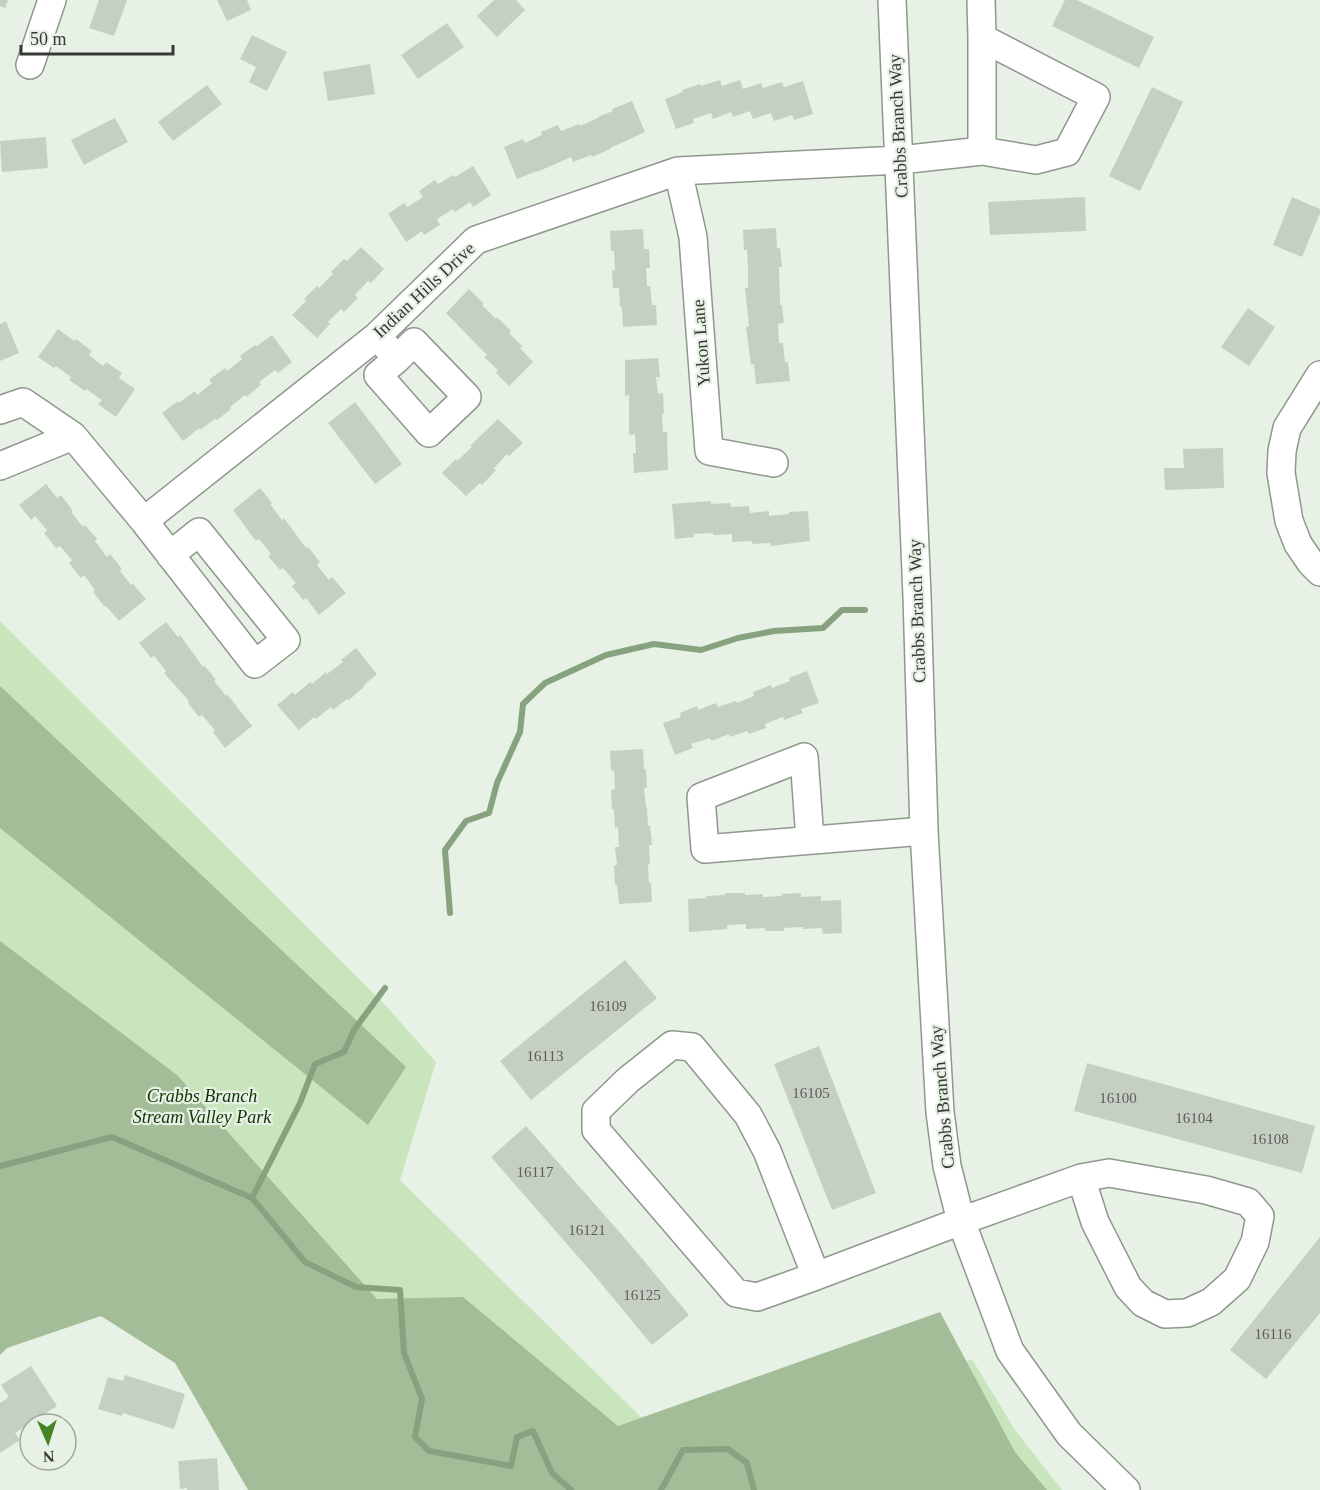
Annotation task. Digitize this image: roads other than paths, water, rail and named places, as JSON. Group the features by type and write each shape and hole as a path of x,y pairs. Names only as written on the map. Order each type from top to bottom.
{"street":[{"path":"30,65 52,0"},
{"name":"Crabbs Branch Way","path":"892,0 900,160 924,831 940,1112 946,1166 961,1221 1010,1351 1069,1434 1126,1490"},
{"path":"981,0 982,151"},
{"name":"Indian Hills Drive","path":"144,521 377,336 476,240 678,171 900,160 982,151 1036,160 1067,152 1096,97 982,38"},
{"name":"Yukon Lane","path":"678,171 693,237 709,451 774,463"},
{"path":"377,336 397,359"},
{"path":"1320,375 1287,428 1282,451 1281,473 1289,521 1298,544 1311,564 1320,572"},
{"path":"0,410 23,402 73,436 144,521 170,555 255,664 286,640 199,532 170,555"},
{"path":"0,466 73,436"},
{"path":"810,840 804,757 701,797 705,849 924,831"},
{"path":"816,1276 766,1151 748,1115 692,1047 672,1045 627,1080 597,1111 596,1130 736,1293 757,1297 816,1276 961,1221 1081,1178 1109,1173 1206,1190 1248,1202 1260,1216 1255,1242 1237,1279 1211,1302 1187,1313 1165,1314 1143,1303 1128,1287 1095,1222 1081,1178"}],"waterway":[{"path":"450,913 445,850 466,821 489,813 497,783 520,732 523,704 545,683 606,655 654,644 701,650 738,638 774,631 823,628 842,610 865,610"},
{"path":"252,1198 300,1103 315,1064 344,1052 354,1030 385,988"},
{"path":"0,1166 112,1137 252,1198 305,1262 356,1287 400,1290 404,1353 422,1399 415,1437 429,1451 511,1466 517,1437 533,1431 552,1473 571,1490"},
{"path":"661,1490 683,1450 728,1449 747,1463 754,1490"}],"park label":[{"name":"Crabbs Branch Stream Valley Park","path":"202,1106"}]}
